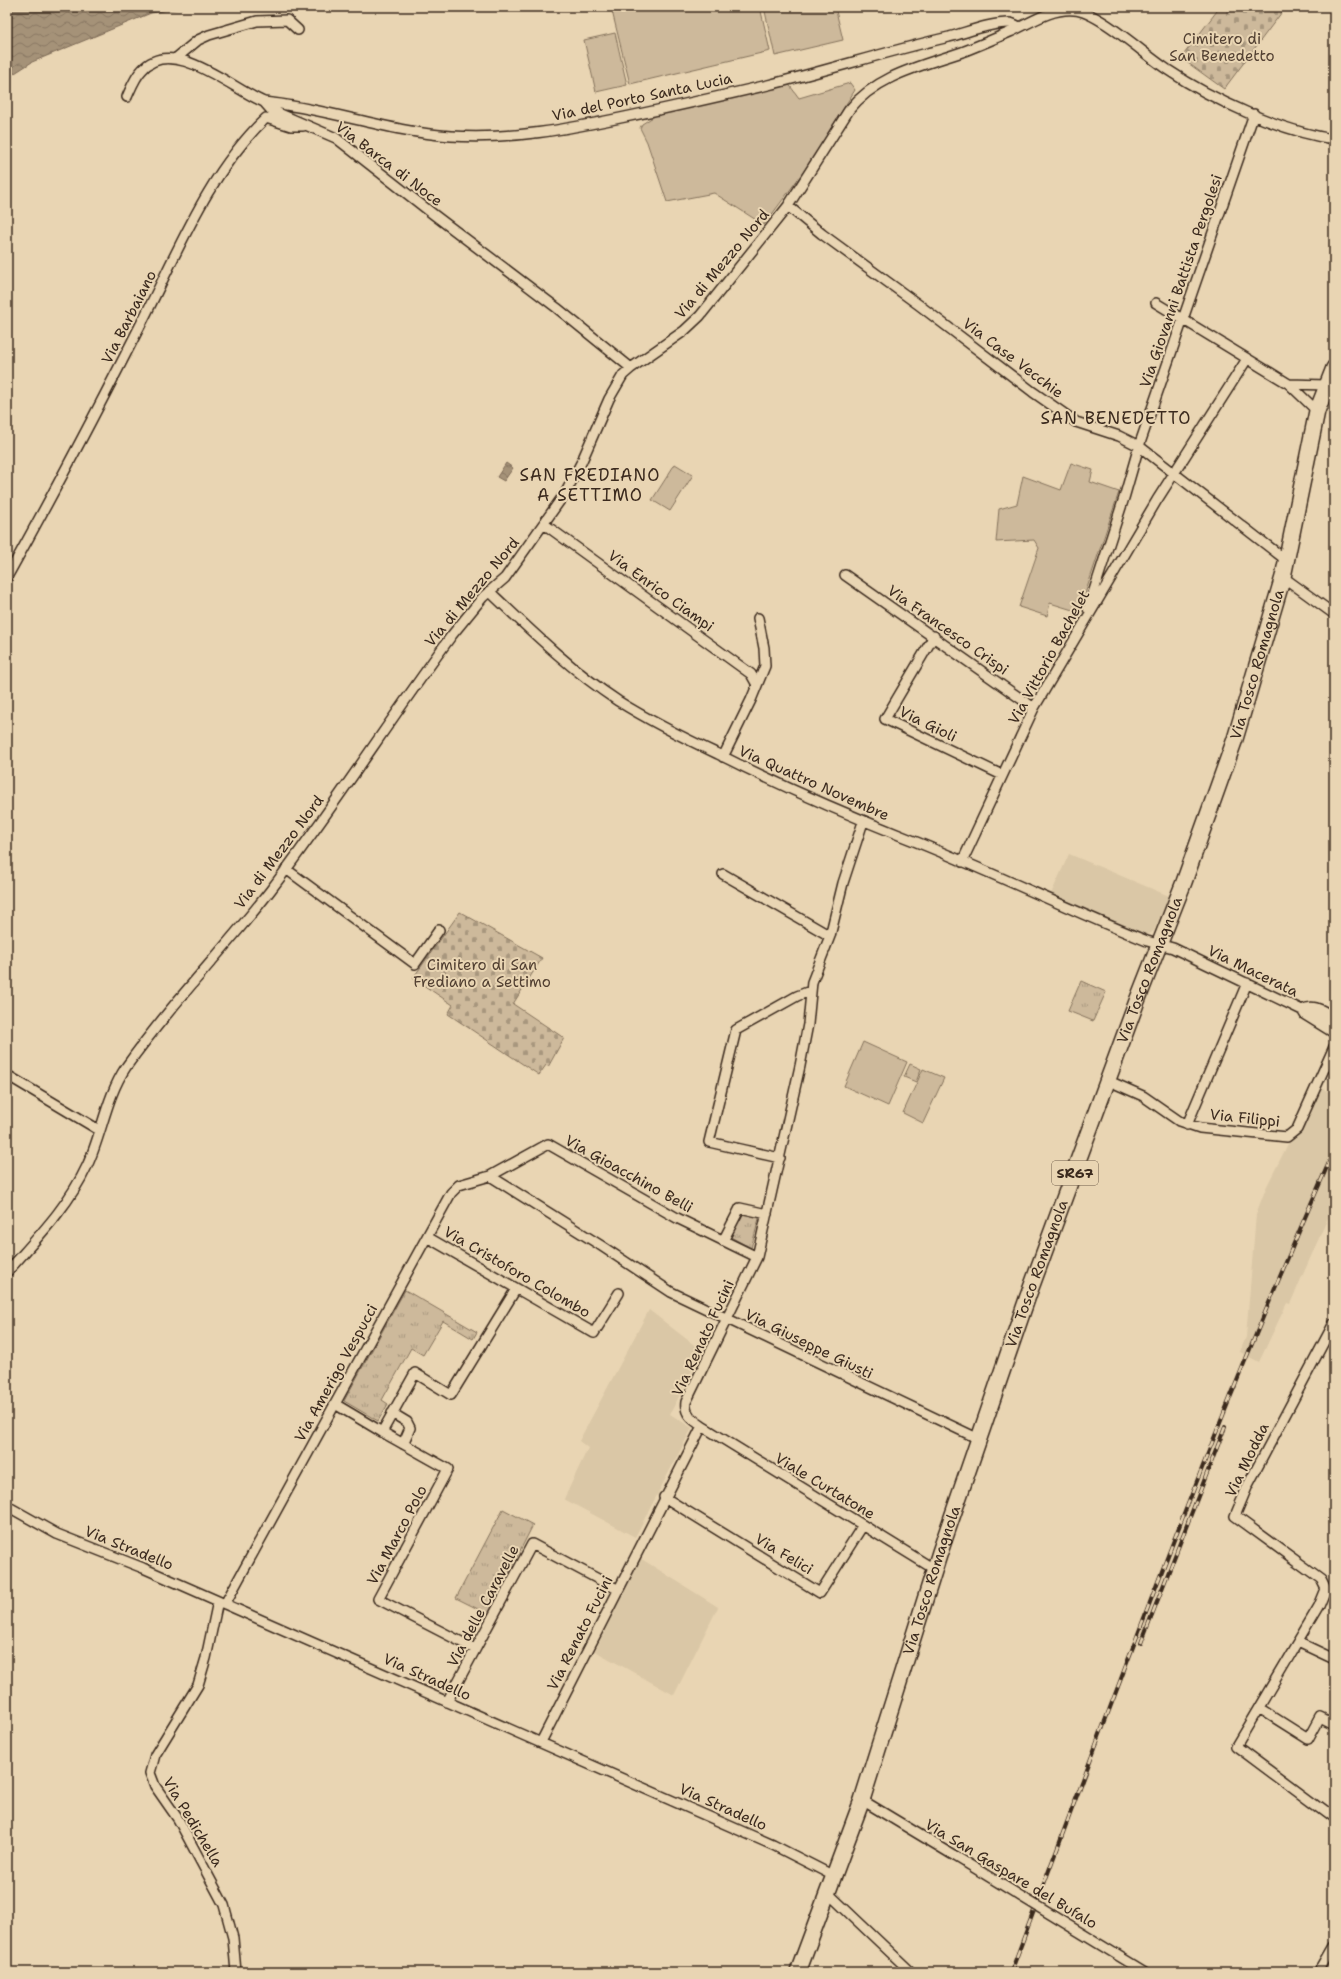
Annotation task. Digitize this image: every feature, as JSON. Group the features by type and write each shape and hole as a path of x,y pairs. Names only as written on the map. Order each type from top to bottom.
{"main road":[{"name":"Via Tosco Romagnola","path":"798,1972 862,1800 934,1569 1028,1296 1184,882 1235,739 1283,577 1317,411 1334,368"}],"street":[{"name":"Via di Mezzo Nord","path":"7,1272 47,1228 68,1199 87,1165 113,1094 127,1067 162,1020 286,869 432,662 489,591 505,578 566,492 618,382 631,368 672,341 693,324 788,206 849,110 866,93 881,82 908,70 978,46 1060,10 1075,10 1086,13 1183,80 1210,95 1254,114 1310,134 1334,139"},
{"path":"127,97 143,68 158,60 175,59 204,37 257,21 266,20 287,20 298,30"},
{"name":"Via del Porto Santa Lucia","path":"264,102 410,130 450,136 515,136 592,124 720,96 827,70 901,48 1010,22 1019,27"},
{"name":"Via Barca di Noce","path":"175,59 195,63 264,102 271,110 336,138 433,214 558,308 631,368"},
{"name":"Via Giovanni Battista Pergolesi","path":"1086,618 1139,446 1254,114"},
{"name":"Via Barbaiano","path":"7,577 111,382 212,185 243,142 266,118 291,126 309,126"},
{"name":"Via Case Vecchie","path":"788,206 822,234 919,305 1033,392 1076,422 1119,436 1139,446 1286,560"},
{"path":"1156,303 1289,384 1317,411"},
{"name":"Via Vittorio Bachelet","path":"962,862 1034,708 1086,618 1174,474 1247,359"},
{"path":"1289,384 1327,385"},
{"name":"Via Enrico Ciampi","path":"544,524 751,674 756,683"},
{"name":"Via Francesco Crispi","path":"845,575 934,636 1034,708"},
{"path":"1283,577 1334,614"},
{"name":"Via Quattro Novembre","path":"489,591 532,632 596,685 647,718 754,773 863,822 962,862 1140,938 1160,943"},
{"path":"723,757 751,700 756,683 763,670 765,661 758,618"},
{"name":"Via Gioli","path":"934,636 885,719 1002,776"},
{"name":"Via Renato Fucini","path":"541,1742 617,1589 702,1426 688,1414 685,1408 686,1402 757,1257 780,1158 808,1024 810,992 830,936 843,883 863,822"},
{"path":"286,869 415,964 439,930"},
{"path":"723,874 830,936"},
{"name":"Via Macerata","path":"1160,943 1302,1010 1316,1014 1334,1025"},
{"path":"1187,1124 1247,983"},
{"path":"780,1158 709,1142 736,1030 797,996 810,992"},
{"path":"1334,1017 1314,1006 1309,1006 1302,1010 1305,1015 1334,1033"},
{"name":"Via Filippi","path":"1109,1081 1143,1096 1168,1115 1187,1124 1208,1129 1287,1137 1297,1129 1334,1048"},
{"path":"7,1075 99,1130"},
{"name":"Via Gioacchino Belli","path":"490,1176 548,1144 677,1218 757,1257"},
{"name":"Via Giuseppe Giusti","path":"490,1176 520,1197 600,1245 671,1292 979,1439"},
{"name":"Via Amerigo Vespucci","path":"222,1602 335,1404 454,1189 459,1185 490,1176"},
{"path":"723,1240 740,1208 767,1214"},
{"name":"Via Cristoforo Colombo","path":"427,1237 594,1333 619,1292"},
{"path":"382,1432 415,1373 451,1395 516,1289"},
{"name":"Via Modda","path":"1334,1323 1248,1485 1235,1516 1321,1579 1324,1584 1325,1592 1319,1606 1236,1746 1334,1819"},
{"path":"335,1404 403,1444 410,1428 407,1422 392,1413"},
{"name":"Viale Curtatone","path":"702,1426 934,1569"},
{"name":"Via Marco Polo","path":"403,1444 448,1469 378,1599 475,1649"},
{"name":"Via Felici","path":"664,1497 820,1593 864,1525"},
{"name":"Via Stradello","path":"7,1506 57,1534 143,1568 541,1742 773,1845 834,1876"},
{"name":"Via delle Caravelle","path":"447,1702 532,1544 617,1589"},
{"name":"Via Pedichella","path":"222,1602 198,1685 155,1755 150,1773 155,1786 178,1819 224,1904 233,1938 236,1972"},
{"path":"1298,1642 1334,1660"},
{"path":"1259,1708 1308,1739 1320,1717 1334,1724"},
{"name":"Via San Gaspare del Bufalo","path":"862,1800 1146,1972"},
{"path":"828,1893 911,1972"},
{"path":"1319,1972 1334,1946"}],"shaded area":[{"path":"1069,854 1169,896 1154,931 1149,934 1144,934 1051,894"},
{"path":"1321,1088 1334,1094 1334,1204 1290,1304 1287,1303 1259,1362 1240,1352 1246,1337 1256,1214 1266,1188 1288,1144 1296,1138 1309,1117"},
{"path":"649,1310 702,1351 670,1414 692,1428 635,1537 564,1499 588,1448 579,1441"},
{"path":"640,1558 718,1607 674,1695 595,1651"}],"green space":[{"path":"611,7 760,7 770,51 630,84"},
{"path":"764,7 835,7 843,40 775,56"},
{"name":"Cimitero di San Benedetto","path":"1220,7 1285,8 1224,89 1181,58"},
{"path":"615,33 627,85 596,92 584,40"},
{"path":"788,83 799,98 850,83 855,90 804,171 764,225 714,193 667,202 647,142 640,128 642,124 658,114"},
{"path":"1071,463 1093,470 1090,482 1119,492 1079,612 1050,603 1047,616 1019,607 1039,548 1034,540 996,542 999,509 1017,504 1023,476 1061,490"},
{"path":"675,464 693,475 670,511 652,500"},
{"name":"Cimitero di San Frediano a Settimo","path":"460,912 542,958 513,1004 564,1038 548,1067 546,1065 539,1075 448,1014 453,1005 413,978"},
{"path":"1081,981 1106,992 1093,1021 1068,1011"},
{"path":"863,1042 907,1062 888,1106 844,1086"},
{"path":"910,1064 921,1069 916,1082 904,1077"},
{"path":"923,1069 944,1078 923,1123 903,1113"},
{"path":"742,1211 760,1215 751,1248 729,1236"},
{"path":"405,1290 477,1332 473,1339 443,1321 423,1355 411,1348 382,1400 388,1404 378,1421 344,1401"},
{"path":"503,1509 533,1525 488,1614 456,1598"}],"water":[{"path":"7,7 186,7 151,13 32,62 7,78"},
{"path":"506,463 513,468 504,481 497,477"}],"railway":[{"path":"1011,1972 1166,1559 1248,1354 1334,1151"},
{"path":"1141,1643 1225,1427"}],"district":[{"name":"SAN BENEDETTO","path":"1116,418"},
{"name":"SAN FREDIANO A SETTIMO","path":"590,485"}]}
